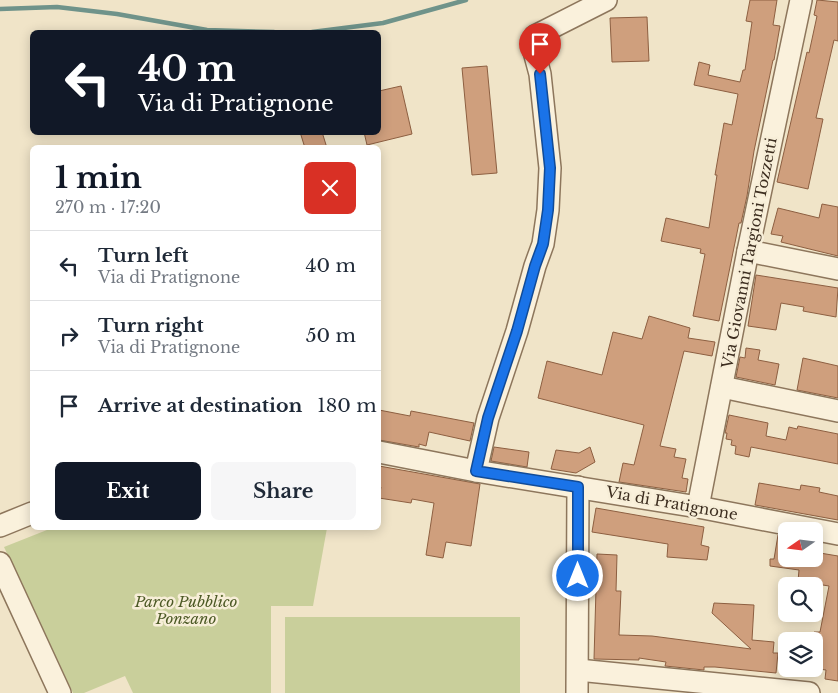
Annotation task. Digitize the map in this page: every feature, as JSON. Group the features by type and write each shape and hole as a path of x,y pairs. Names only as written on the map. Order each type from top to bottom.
{"street":[{"path":"476,471 488,418 543,244 548,210 550,168 545,116 540,74 532,44 535,36 606,0"},
{"name":"Via Giovanni Targioni Tozzetti","path":"698,506 748,251 801,0"},
{"path":"748,251 838,269"},
{"path":"722,387 838,411"},
{"name":"Via di Pratignone","path":"381,452 476,471 698,506 838,534"},
{"path":"578,487 578,693"},
{"path":"0,526 30,514"},
{"path":"0,563 60,693"},
{"path":"578,670 731,689 809,693"}],"green space":[{"name":"Parco Pubblico Ponzano","path":"47,530 327,530 313,606 271,606 271,693 133,693 125,676 84,693 73,693 4,547"},
{"path":"285,617 520,617 520,693 285,693"}],"building":[{"path":"750,0 777,0 773,25 780,26 754,151 747,196 741,223 739,223 719,321 693,316 705,254 700,253 701,249 661,241 666,218 709,228 717,175 715,175 724,123 732,125 738,94 694,85 699,62 710,65 708,75 740,82 743,70 745,70 752,22 746,21"},
{"path":"817,0 838,2 838,41 834,40 816,118 823,119 808,189 777,182 807,52 809,53 817,16 814,15"},
{"path":"647,17 649,61 612,62 610,18"},
{"path":"487,66 497,173 472,175 462,68"},
{"path":"401,86 412,134 367,145 365,135 381,135 381,91"},
{"path":"301,135 323,135 326,145 304,145"},
{"path":"822,204 838,207 838,256 781,242 783,236 771,234 778,208 819,218"},
{"path":"756,275 838,288 836,317 803,311 804,307 781,303 776,330 748,326"},
{"path":"649,316 690,328 688,338 715,342 712,356 684,351 660,446 676,449 674,457 686,459 682,478 688,479 686,492 619,482 623,463 634,465 644,425 538,398 547,361 602,375 613,332 642,339"},
{"path":"746,348 760,350 758,360 779,364 775,385 736,377 740,357 745,358"},
{"path":"803,358 838,366 838,398 797,390"},
{"path":"381,410 410,416 411,411 474,423 470,441 429,432 426,446 419,444 419,447 381,440"},
{"path":"729,415 768,423 766,436 786,440 789,427 797,429 798,426 838,434 838,464 751,447 749,457 735,454 736,446 731,445 732,440 726,439 727,433 725,433"},
{"path":"494,447 529,452 527,467 491,461"},
{"path":"590,447 595,462 576,473 551,469 556,450 579,453"},
{"path":"381,466 480,484 471,546 446,542 443,558 426,555 434,503 412,499 411,503 381,498"},
{"path":"759,483 800,490 801,485 820,488 819,492 838,496 838,520 755,505"},
{"path":"596,508 704,527 701,545 709,547 707,560 667,557 668,544 592,532"},
{"path":"778,535 778,567 770,566 770,559 774,559"},
{"path":"597,554 617,555 616,591 621,591 619,635 652,636 751,649 712,613 714,603 754,605 752,640 774,642 773,653 778,653 776,673 715,667 704,667 704,670 665,666 666,662 639,658 639,660 594,659"},
{"path":"823,554 838,556 838,681 825,679 826,670 823,670 823,632 820,632 829,586 823,585 823,577 798,577 799,570 784,568 822,568"}],"waterway":[{"path":"328,30 383,23 466,0"},
{"path":"0,9 57,7 117,14 207,30"}],"route":[{"path":"540,74 550,168 548,210 543,244 488,418 476,471 578,487 578,576"}]}
